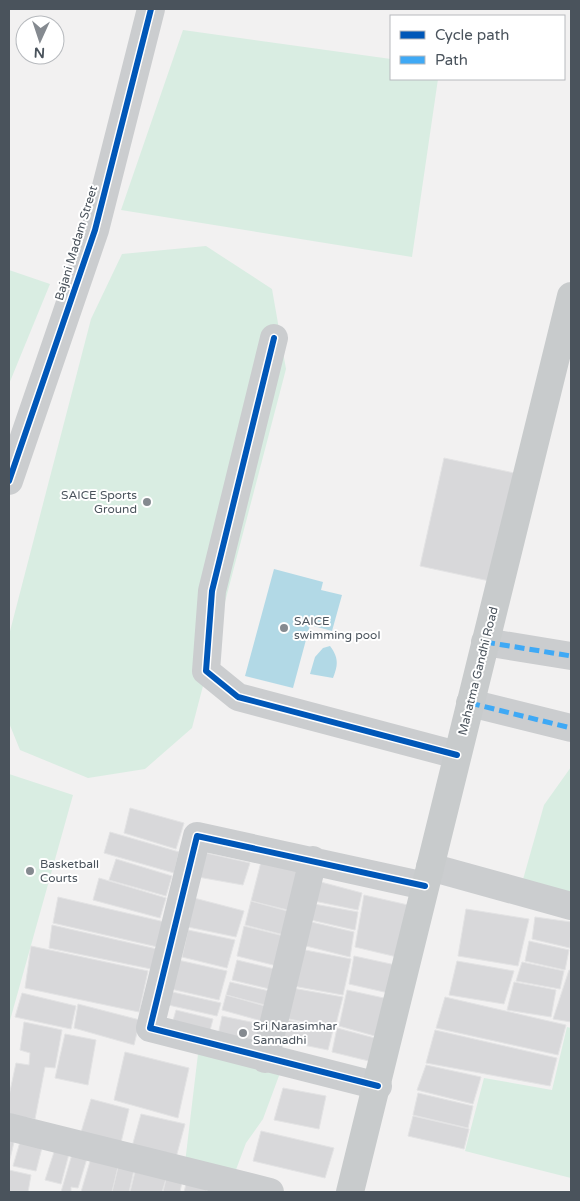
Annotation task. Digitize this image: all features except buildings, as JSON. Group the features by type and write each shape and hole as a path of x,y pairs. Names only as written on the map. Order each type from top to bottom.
{"main road":[{"name":"Mahatma Gandhi Road","path":"350,1192 378,1086 427,876 571,296"}],"street":[{"name":"Bajani Madam Street","path":"9,480 94,230 151,9"},
{"path":"274,338 212,591 206,671 238,697 457,755"},
{"path":"485,642 571,656"},
{"path":"470,703 571,728"},
{"path":"378,1086 265,1059 150,1028 197,836 313,860 427,876 571,906"},
{"path":"265,1059 313,860"},
{"path":"9,1127 270,1192"}],"green space":[{"path":"183,30 390,59 390,80 438,80 412,257 121,210"},
{"name":"SAICE Sports Ground","path":"206,246 272,289 286,369 192,728 145,769 88,778 20,750 9,723 9,635 91,319 122,254"},
{"path":"9,270 50,284 9,384"},
{"path":"571,767 571,895 522,883 544,805"},
{"name":"Basketball Courts","path":"9,774 73,795 9,1024"},
{"path":"567,1027 571,1028 571,1178 465,1151 484,1078 552,1090"},
{"path":"198,1054 280,1073 263,1119 246,1143 234,1175 185,1163"}],"water":[{"name":"SAICE swimming pool","path":"274,569 323,582 321,590 342,595 332,631 310,625 293,688 245,676"},
{"path":"330,646 337,662 333,678 310,674 315,657 323,648"}],"marked path":[{"path":"485,642 571,656"},
{"path":"470,703 571,728"}],"cycle path":[{"path":"9,481 95,230 151,9"},
{"path":"274,338 212,591 206,671 238,697 457,755"},
{"path":"378,1086 150,1028 197,836 425,886"}],"place":[{"name":"SAICE Sports Ground","path":"147,502"},
{"name":"SAICE swimming pool","path":"284,628"},
{"name":"Basketball Courts","path":"30,871"},
{"name":"Sri Narasimhar Sannadhi","path":"243,1033"}]}
